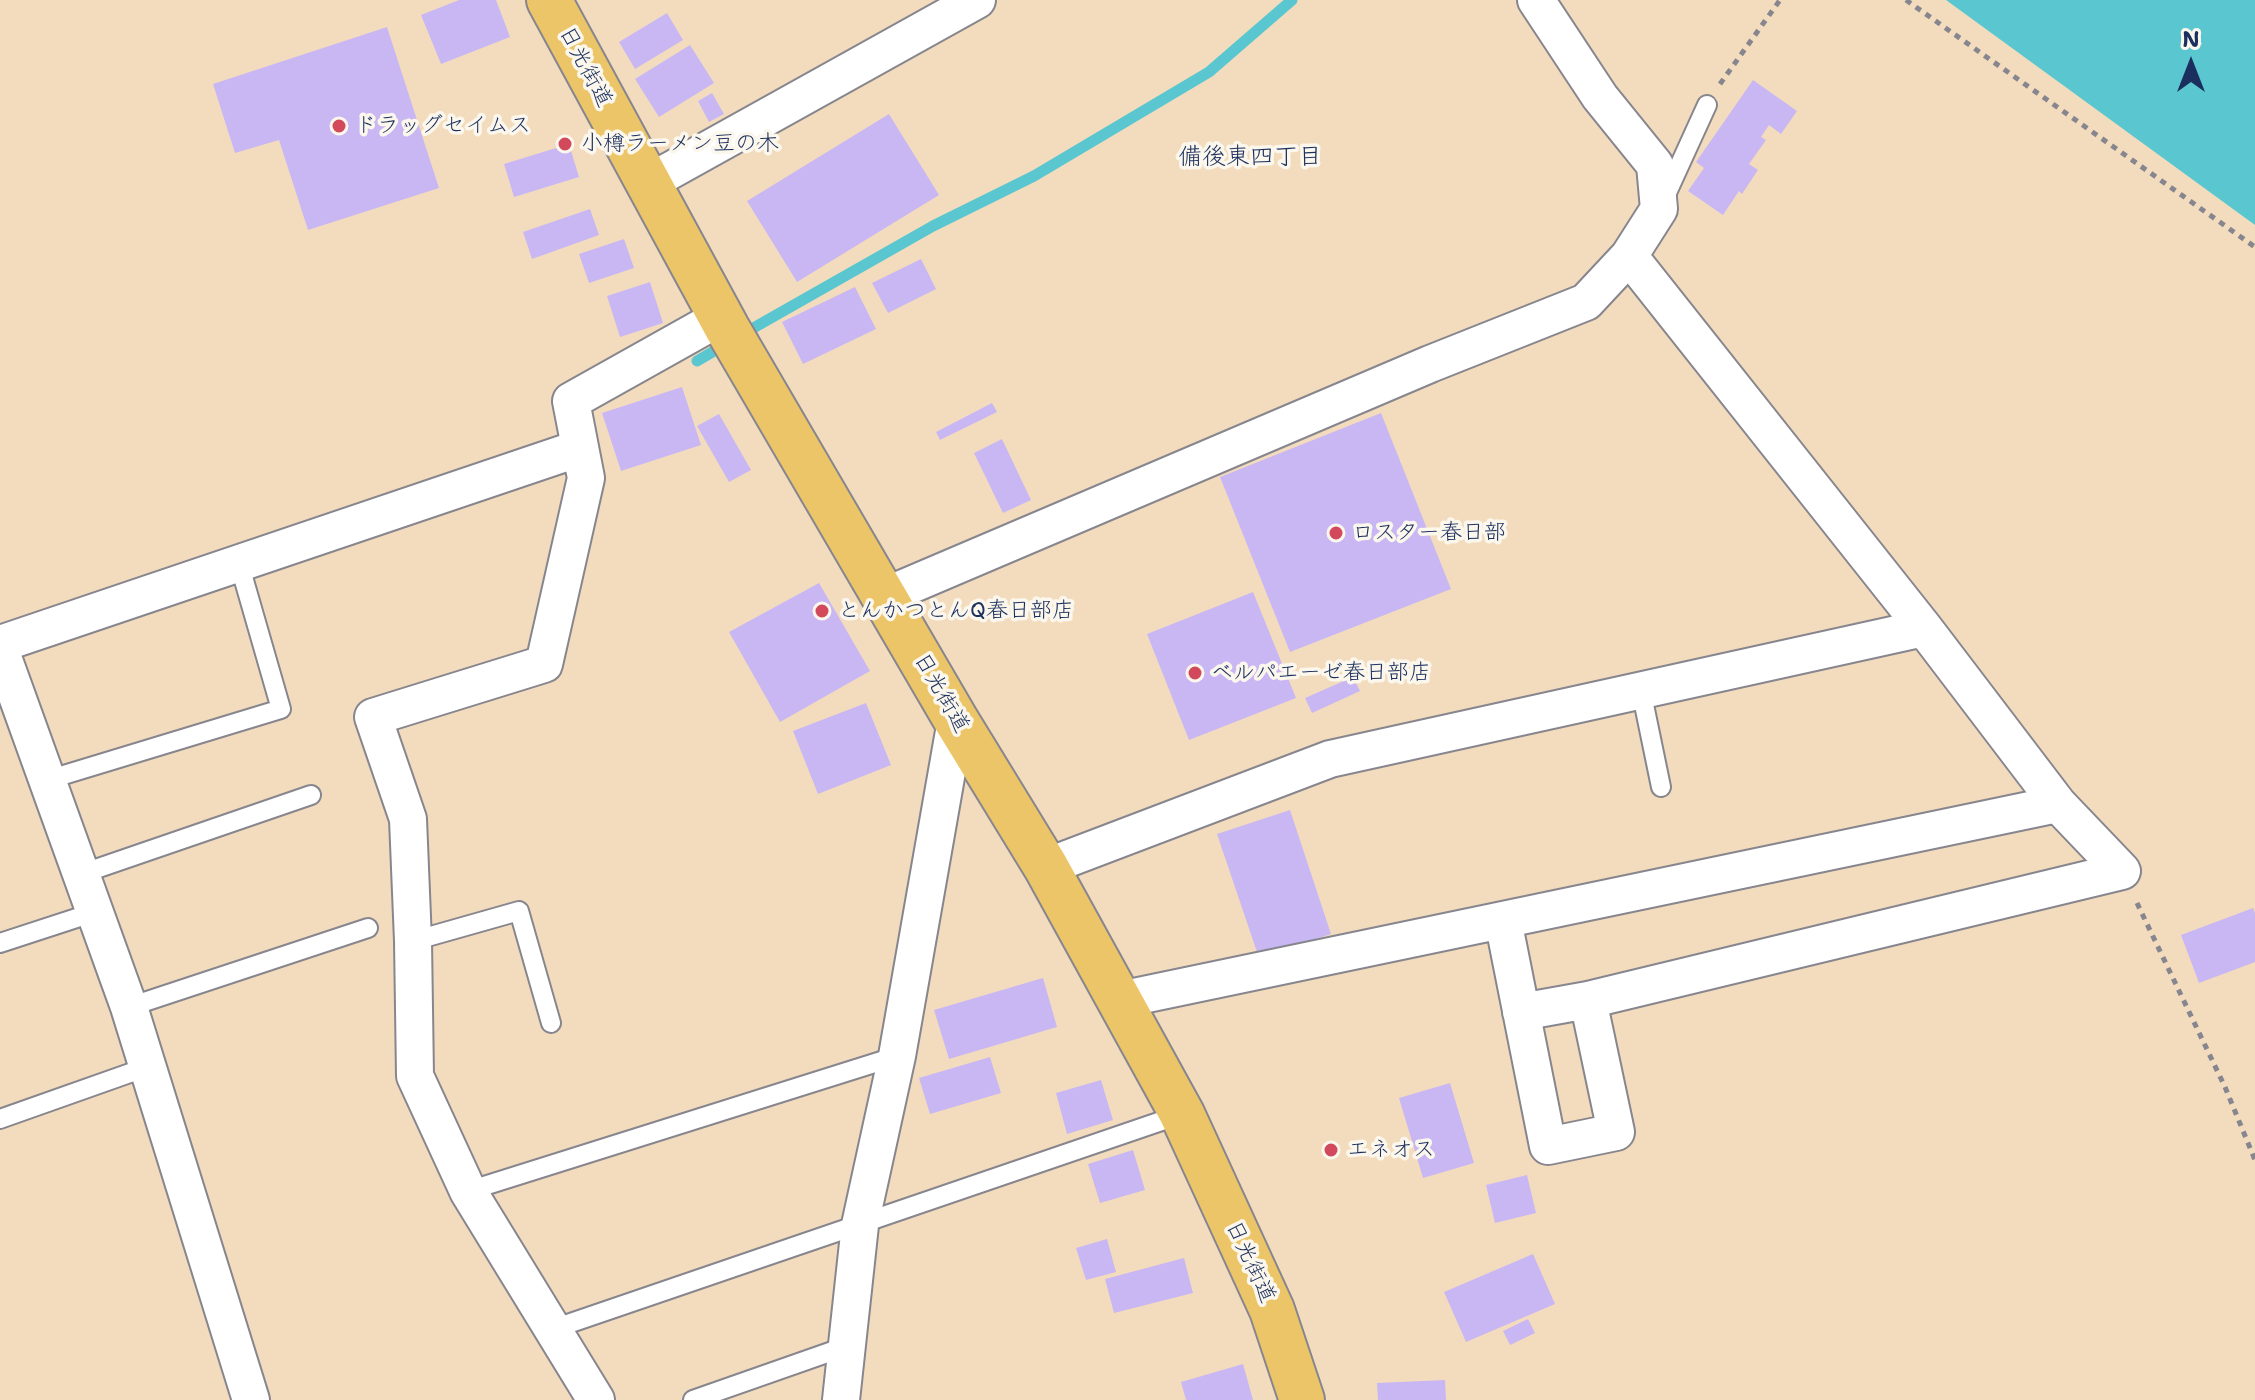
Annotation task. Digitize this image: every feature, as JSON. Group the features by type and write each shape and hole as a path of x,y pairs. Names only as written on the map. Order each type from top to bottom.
{"highway":[{"name":"日光街道","path":"549,0 724,322 956,720 1046,867 1182,1114 1272,1310 1302,1400"}],"street":[{"path":"648,183 977,0"},
{"path":"885,596 1430,364 1586,302 1629,256 1659,209 1655,165 1600,97 1536,0"},
{"path":"1629,256 1924,628 2058,804 2122,871"},
{"path":"596,1400 468,1191 415,1076 408,819 373,717 544,664 586,478 571,401 724,322"},
{"path":"251,1400 129,1007 0,646 580,448"},
{"path":"1046,867 1330,759 1924,628"},
{"path":"841,1400 860,1225 897,1056 956,720"},
{"path":"1119,1000 2058,804"},
{"path":"1521,1012 1588,1000 2122,871"},
{"path":"1503,920 1548,1146 1616,1132 1588,1000"}],"lane":[{"path":"1659,209 1707,105"},
{"path":"47,780 281,709 239,563"},
{"path":"1641,690 1661,787"},
{"path":"81,874 311,795"},
{"path":"413,941 519,911 551,1023"},
{"path":"0,943 95,912"},
{"path":"129,1007 368,928"},
{"path":"468,1191 897,1056"},
{"path":"0,1119 147,1067"},
{"path":"553,1329 1182,1114"},
{"path":"693,1400 847,1346"}],"path":[{"path":"1707,105 1780,0"},
{"path":"1906,0 2255,247"},
{"path":"2122,871 2225,1087 2255,1160"}],"water":[{"path":"1946,0 2255,0 2255,225"}],"building":[{"path":"459,0 496,0 510,37 441,64 421,15"},
{"path":"667,13 683,40 635,69 619,42"},
{"path":"387,27 439,188 308,230 279,140 235,153 213,84"},
{"path":"690,45 714,83 659,117 635,79"},
{"path":"1753,80 1797,111 1781,134 1769,125 1761,137 1766,140 1749,164 1758,170 1723,215 1688,191 1704,168 1696,162"},
{"path":"712,93 724,114 709,122 698,101"},
{"path":"889,114 939,195 797,282 747,201"},
{"path":"569,144 579,177 514,197 504,164"},
{"path":"590,209 599,235 532,259 523,232"},
{"path":"624,239 634,268 589,283 579,254"},
{"path":"921,259 936,289 888,313 872,283"},
{"path":"650,282 663,323 620,337 607,296"},
{"path":"855,287 876,329 803,364 782,322"},
{"path":"682,387 701,445 621,471 602,413"},
{"path":"992,403 997,412 940,440 936,432"},
{"name":"ロスター春日部","path":"1381,413 1451,589 1290,652 1220,477"},
{"path":"719,414 751,470 729,482 697,426"},
{"path":"1002,439 1031,500 1003,513 974,453"},
{"path":"819,583 870,671 780,722 729,632"},
{"path":"1253,592 1296,698 1189,740 1147,634"},
{"path":"1353,677 1360,691 1312,713 1305,698"},
{"path":"866,703 891,765 818,794 793,731"},
{"path":"1290,810 1331,934 1259,958 1217,834"},
{"path":"2253,908 2255,962 2199,983 2181,935"},
{"path":"1043,978 1057,1027 949,1059 934,1010"},
{"path":"990,1057 1001,1093 930,1114 919,1078"},
{"path":"1101,1080 1113,1120 1067,1134 1056,1093"},
{"path":"1450,1083 1474,1163 1423,1178 1399,1098"},
{"path":"1133,1150 1145,1190 1100,1203 1088,1164"},
{"path":"1527,1175 1536,1213 1495,1223 1486,1185"},
{"path":"1107,1239 1116,1272 1086,1280 1076,1248"},
{"path":"1533,1254 1555,1304 1466,1342 1444,1292"},
{"path":"1184,1258 1193,1293 1114,1313 1105,1279"},
{"path":"1528,1319 1535,1333 1510,1345 1503,1331"},
{"path":"1243,1364 1253,1400 1186,1400 1181,1382"},
{"path":"1445,1380 1446,1400 1378,1400 1377,1383"}],"waterway":[{"path":"741,335 933,226 1034,176 1209,72 1292,0"},
{"path":"697,361 726,344"}],"place":[{"name":"ドラッグセイムス","path":"339,126"},
{"name":"小樽ラーメン豆の木","path":"565,144"},
{"name":"ロスター春日部","path":"1336,533"},
{"name":"とんかつとんQ春日部店","path":"822,611"},
{"name":"ベルパエーゼ春日部店","path":"1195,673"},
{"name":"エネオス","path":"1331,1150"}],"district":[{"name":"備後東四丁目","path":"1250,158"}]}
